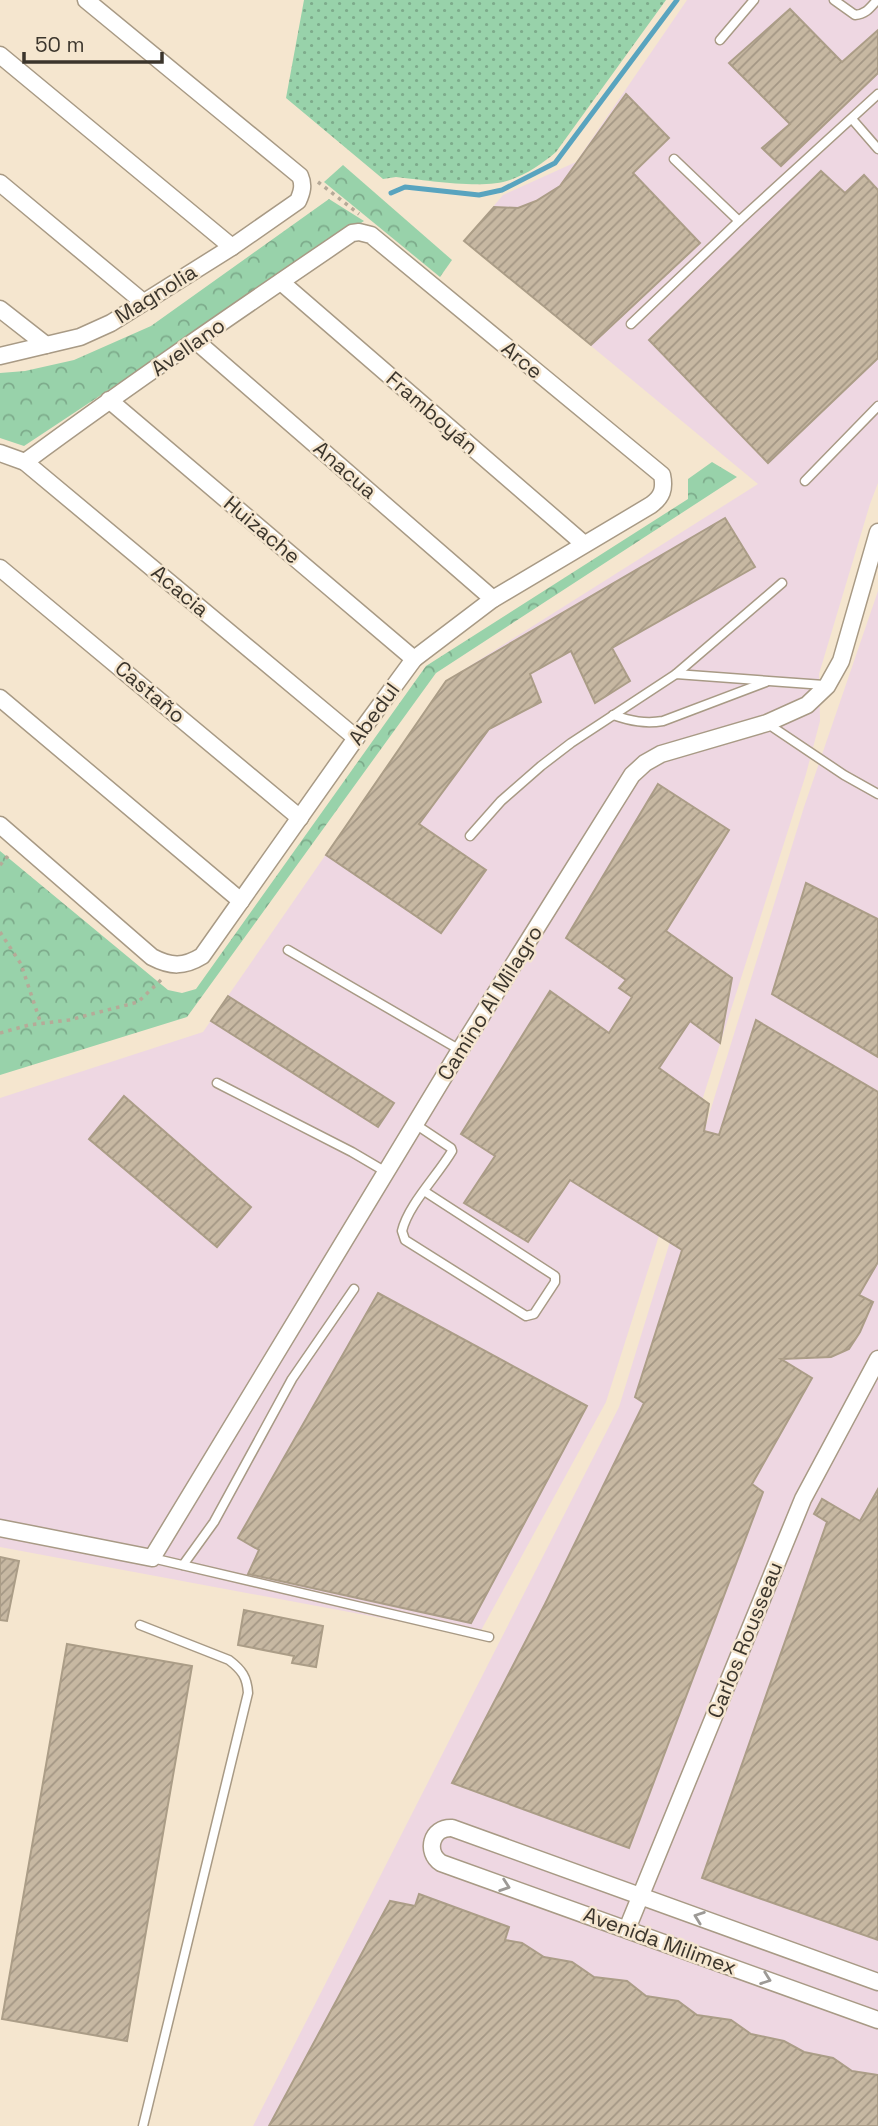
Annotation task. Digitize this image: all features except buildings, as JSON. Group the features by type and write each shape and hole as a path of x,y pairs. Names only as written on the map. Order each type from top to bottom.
{"street":[{"path":"86,0 300,176"},
{"path":"0,55 232,247"},
{"name":"Magnolia","path":"0,356 80,337 111,323 232,247 298,201 303,187 300,176"},
{"path":"0,183 144,302"},
{"name":"Avellano","path":"25,462 109,400 352,233 372,235"},
{"name":"Arce","path":"372,235 662,475 662,494 651,505"},
{"name":"Framboyán","path":"281,282 584,544"},
{"path":"0,309 46,345"},
{"name":"Anacua","path":"196,341 493,599"},
{"name":"Huizache","path":"109,400 414,659"},
{"name":"Acacia","path":"0,453 25,462 356,738"},
{"name":"Abedul","path":"175,966 202,956 414,659 493,599 651,505"},
{"name":"Camino Al Milagro","path":"152,1558 460,1049 632,775 645,763 662,754 767,723 807,705 827,685 841,661 878,532"},
{"name":"Castaño","path":"0,568 300,818"},
{"path":"0,698 241,901"},
{"path":"0,825 152,957 175,966"},
{"name":"Carlos Rousseau","path":"627,1929 803,1499 878,1359"},
{"path":"0,1528 152,1558"},
{"name":"Avenida Milimex","path":"878,1982 452,1828 446,1827 439,1832 431,1844 431,1852 441,1864 878,2020"}],"lane":[{"path":"720,40 754,0"},
{"path":"834,0 855,15 862,14 877,0"},
{"path":"631,324 878,94"},
{"path":"852,119 878,149"},
{"path":"674,159 739,221"},
{"path":"805,481 878,406"},
{"path":"470,836 501,801 541,766 571,743 676,674 782,583"},
{"path":"676,674 827,685"},
{"path":"613,715 635,722 663,720 769,681"},
{"path":"767,723 844,775 878,794"},
{"path":"288,950 460,1049"},
{"path":"217,1083 386,1172"},
{"path":"415,1124 452,1149 451,1153 424,1191 403,1225 405,1240 526,1315 534,1314 555,1282 555,1276 424,1191"},
{"path":"183,1565 214,1522 292,1379 354,1289"},
{"path":"152,1558 489,1637"},
{"path":"140,1625 229,1660 240,1668 247,1680 248,1693 144,2126"}],"path":[{"path":"300,176 321,183 370,224 372,235"},
{"path":"0,932 22,964 41,1024"},
{"path":"0,1033 69,1020 138,1002 175,966"}],"shaded area":[{"path":"687,0 878,0 878,483 819,674 820,721 806,774 606,1402 478,1636 0,1547 0,1098 203,1032 446,681 758,484 464,241 503,195 576,162"},
{"path":"878,591 878,2126 253,2126 619,1407 804,807"}],"green space":[{"path":"304,0 666,0 556,152 534,168 510,180 470,184 396,177 383,179 286,98"},
{"path":"343,165 452,260 440,277 324,182"},
{"path":"329,199 364,221 24,446 0,438 0,373 25,371 74,360 151,326"},
{"path":"712,462 737,477 436,673 187,1017 0,1075 0,851 168,990 182,993 196,989 426,666 688,499 688,479"}],"waterway":[{"path":"391,193 405,187 479,195 502,190 555,163 677,0"}]}
